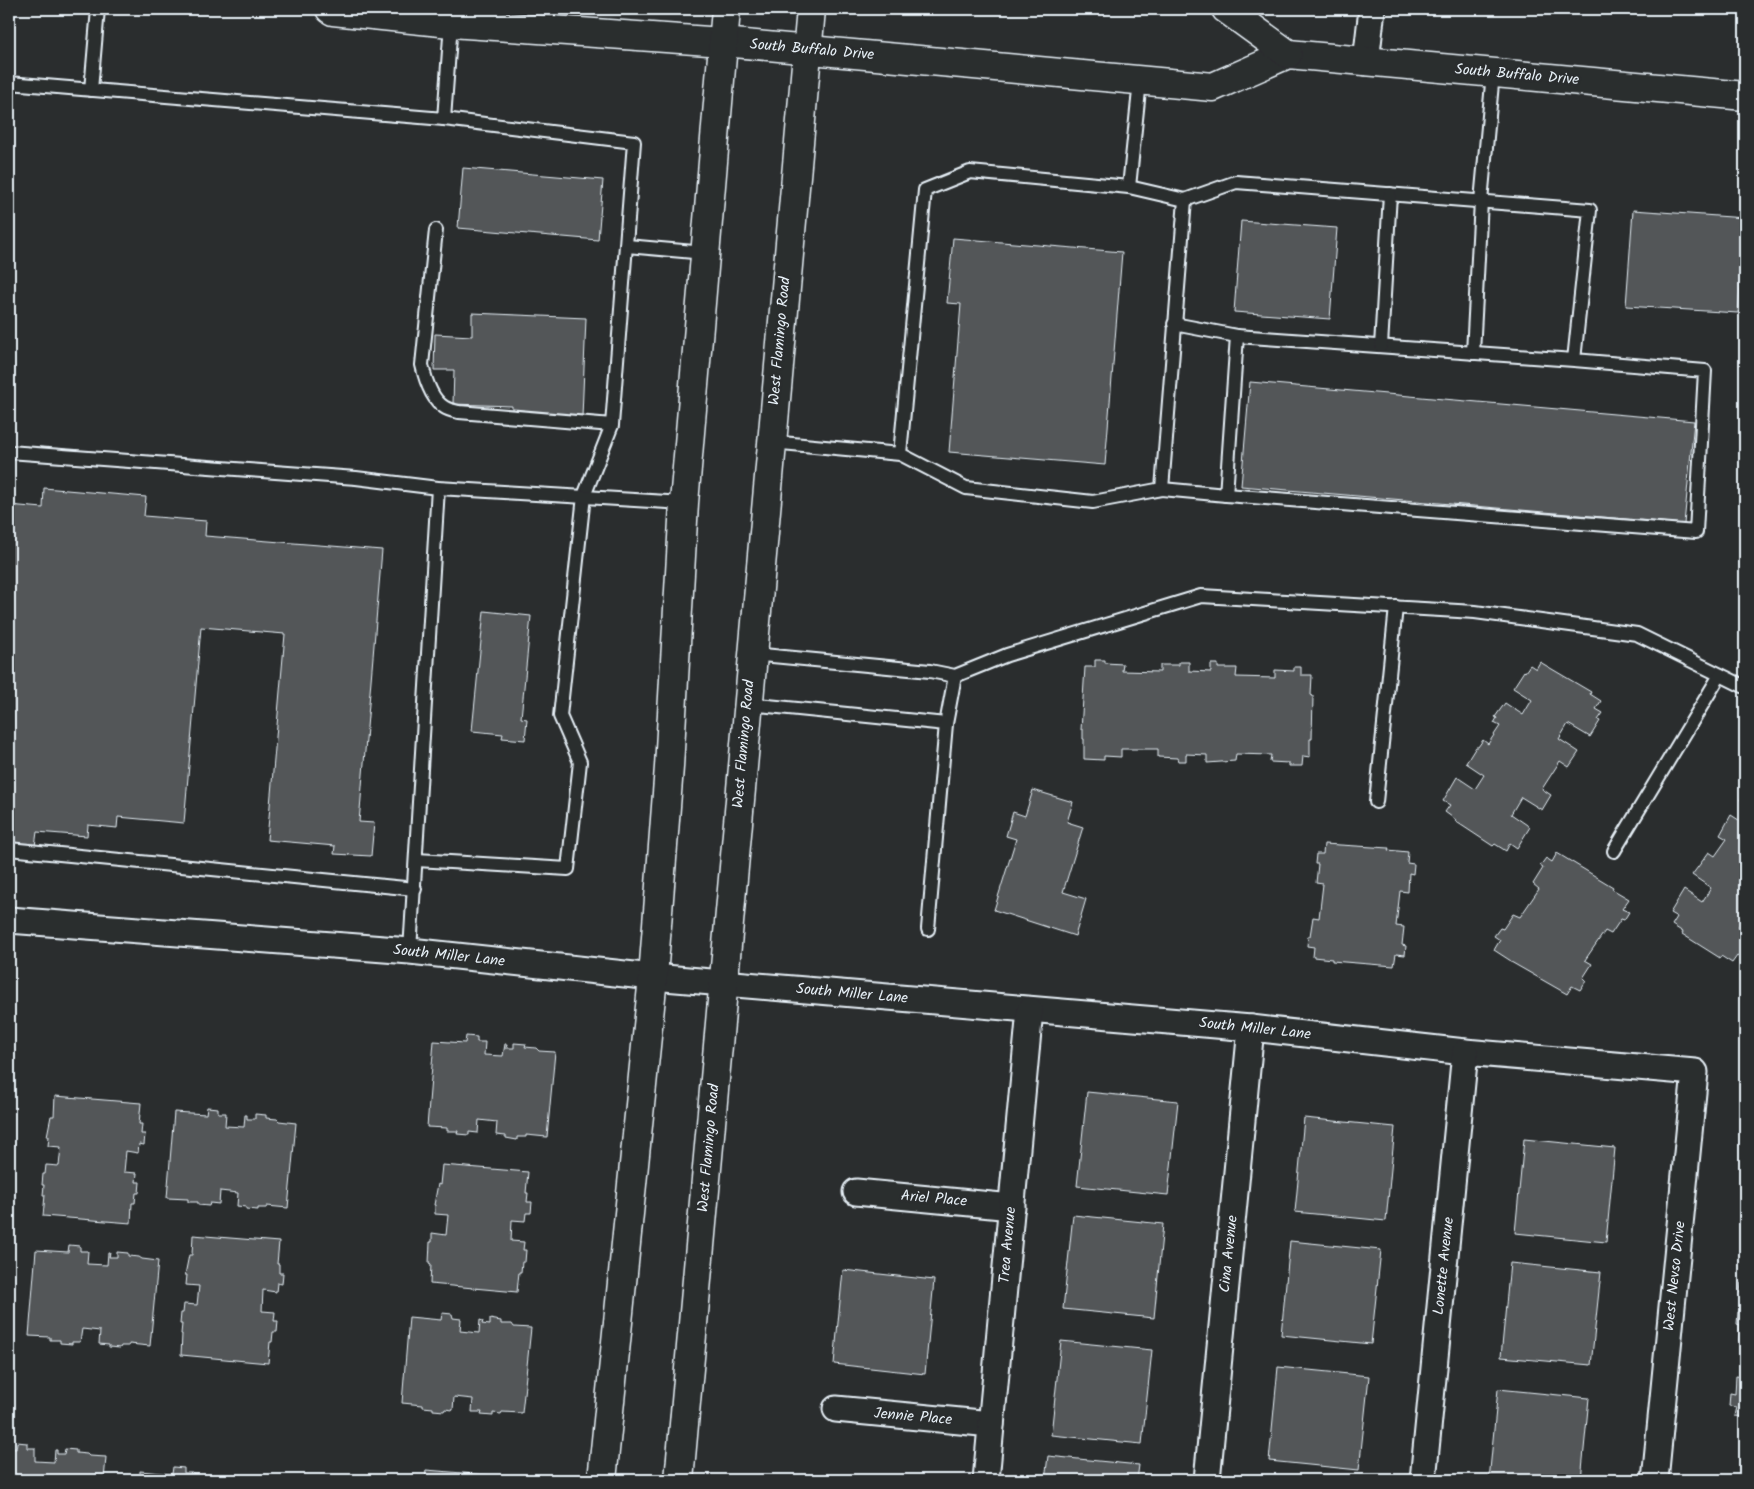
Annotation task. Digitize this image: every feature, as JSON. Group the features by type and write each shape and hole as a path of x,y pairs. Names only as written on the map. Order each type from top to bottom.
{"main road":[{"name":"South Buffalo Drive","path":"330,9 333,11 451,23 723,42 1214,87 1288,54 1745,96"},
{"path":"602,1480 653,977 669,767 684,503 726,9"},
{"name":"West Flamingo Road","path":"679,1480 811,9"},
{"path":"1226,9 1288,54"}],"street":[{"path":"1366,62 1372,9"},
{"name":"South Miller Lane","path":"9,920 410,951 724,984 1252,1028 1465,1052 1695,1072"},
{"name":"Trea Avenue","path":"986,1480 1030,1010"},
{"name":"Cina Avenue","path":"1207,1480 1252,1028"},
{"name":"Lonette Avenue","path":"1423,1480 1465,1052"},
{"name":"West Nevso Drive","path":"1654,1480 1695,1072"},
{"name":"Ariel Place","path":"856,1192 1012,1207"},
{"name":"Jennie Place","path":"836,1409 991,1424"}],"lane":[{"path":"91,90 98,9"},
{"path":"444,119 451,23"},
{"path":"1473,353 1481,201 1492,73"},
{"path":"1129,187 1140,81"},
{"path":"9,83 444,119 634,142 612,424 584,496 560,716 580,762 568,869 417,860"},
{"path":"900,454 924,190 970,172 1129,187 1185,200 1236,182 1590,210 1574,360"},
{"path":"1381,346 1390,194"},
{"path":"1162,489 1185,200"},
{"path":"436,230 422,365 425,378 433,394 443,407 459,412 612,424"},
{"path":"627,246 705,253"},
{"path":"771,442 900,454 966,488 1092,502 1162,489 1696,532 1705,371 1237,336 1174,324"},
{"path":"1226,495 1237,336"},
{"path":"9,452 356,478 438,488 684,503"},
{"path":"410,951 438,488"},
{"path":"752,654 923,670 955,676 1007,655 1201,596 1474,612 1637,634 1745,687"},
{"path":"1376,802 1396,607"},
{"path":"1614,851 1720,675"},
{"path":"928,929 946,724 955,676"},
{"path":"748,704 946,724"},
{"path":"9,849 415,889"}],"building":[{"path":"463,168 603,180 598,240 458,228"},
{"path":"1633,210 1745,218 1738,313 1626,306"},
{"path":"1241,221 1337,228 1330,319 1234,312"},
{"path":"953,238 1122,252 1105,465 949,452 961,304 947,303"},
{"path":"472,313 586,318 582,417 512,414 512,406 453,404 454,370 434,370 435,334 472,336"},
{"path":"1250,382 1694,421 1684,524 1241,486"},
{"path":"44,488 146,497 144,516 206,521 205,536 382,550 359,822 374,823 371,856 334,854 335,846 267,840 285,634 201,627 184,823 118,817 117,828 88,825 87,836 37,832 35,846 9,844 9,505 43,508"},
{"path":"484,611 531,616 521,718 527,719 525,740 502,738 503,734 472,731"},
{"path":"1095,660 1105,660 1105,663 1123,664 1122,671 1160,672 1160,665 1179,665 1179,662 1189,662 1189,671 1211,672 1211,664 1218,664 1218,668 1237,668 1236,677 1275,678 1275,670 1294,671 1294,667 1301,667 1301,675 1312,675 1312,739 1310,739 1310,757 1303,756 1302,766 1289,766 1289,763 1270,762 1271,755 1236,754 1235,761 1207,763 1207,755 1186,754 1186,761 1178,761 1177,758 1158,757 1158,749 1121,749 1121,757 1104,756 1104,760 1084,759 1084,739 1083,730 1081,730 1085,667 1095,667"},
{"path":"1540,662 1591,692 1590,694 1601,701 1596,709 1603,713 1590,737 1568,724 1559,739 1579,752 1569,767 1560,761 1542,789 1551,795 1542,810 1521,797 1511,814 1530,827 1517,848 1510,843 1506,851 1495,844 1493,846 1455,821 1445,812 1450,805 1443,801 1457,777 1475,789 1484,775 1466,763 1476,747 1483,740 1488,744 1500,726 1494,723 1497,718 1495,717 1505,703 1523,715 1532,700 1513,688 1530,665 1536,669"},
{"path":"1033,790 1073,802 1067,822 1083,827 1063,892 1086,899 1075,936 994,910 1016,839 1006,836 1013,812 1025,816"},
{"path":"1745,791 1745,804 1740,800"},
{"path":"1731,815 1745,824 1745,915 1738,927 1745,931 1745,958 1744,960 1737,956 1732,963 1721,956 1720,958 1682,934 1683,932 1672,925 1677,917 1670,913 1684,890 1702,902 1711,888 1692,875 1709,852 1715,856 1727,839 1720,835"},
{"path":"1324,844 1389,848 1388,850 1408,852 1407,863 1414,864 1413,874 1409,873 1408,892 1400,891 1396,926 1404,927 1402,945 1406,946 1405,955 1396,954 1394,966 1332,961 1332,959 1313,957 1314,947 1307,946 1313,917 1319,918 1323,884 1316,883 1318,864 1315,864 1316,854 1323,854"},
{"path":"1557,853 1629,899 1622,909 1629,912 1624,920 1621,919 1611,934 1605,931 1585,960 1592,964 1583,978 1586,981 1580,990 1572,986 1567,994 1511,962 1494,950 1500,940 1494,936 1500,928 1503,929 1513,914 1520,917 1539,889 1533,884 1543,868 1540,866 1546,858 1552,862"},
{"path":"466,1036 477,1037 477,1042 485,1042 484,1055 503,1056 505,1044 507,1044 506,1048 514,1048 514,1043 526,1044 525,1047 536,1048 539,1051 555,1052 547,1137 526,1135 526,1137 517,1137 517,1140 506,1138 506,1136 496,1135 497,1122 479,1120 478,1133 469,1132 469,1135 457,1134 458,1131 447,1131 447,1128 427,1127 434,1041 465,1043"},
{"path":"1087,1092 1178,1101 1168,1195 1077,1186"},
{"path":"55,1096 141,1103 139,1124 142,1124 141,1134 145,1134 144,1145 139,1144 138,1153 126,1151 124,1172 137,1173 136,1182 140,1182 139,1193 136,1193 135,1203 132,1203 131,1223 43,1216 45,1195 43,1195 44,1185 42,1185 43,1174 45,1174 46,1165 59,1166 61,1147 48,1146 49,1136 47,1136 51,1116 54,1116"},
{"path":"207,1107 218,1108 218,1113 226,1113 225,1126 244,1127 245,1115 247,1115 247,1119 255,1119 255,1114 266,1115 266,1118 279,1121 296,1123 288,1208 267,1206 266,1208 258,1208 258,1210 246,1209 246,1207 237,1206 238,1193 220,1191 219,1204 210,1203 209,1206 198,1205 198,1202 188,1202 188,1199 167,1198 174,1112 206,1114"},
{"path":"1304,1118 1395,1127 1386,1221 1295,1212"},
{"path":"1524,1139 1615,1148 1606,1242 1515,1233"},
{"path":"442,1165 528,1172 526,1193 528,1193 527,1202 532,1202 531,1213 526,1213 525,1221 512,1220 511,1241 524,1242 523,1250 526,1250 525,1262 522,1262 521,1272 519,1272 517,1292 430,1284 431,1264 429,1263 432,1233 446,1235 448,1215 435,1214 434,1205 438,1184 440,1185"},
{"path":"1073,1215 1163,1224 1154,1318 1063,1309"},
{"path":"193,1235 279,1242 277,1264 279,1264 279,1273 283,1273 282,1284 277,1283 276,1292 263,1290 262,1311 275,1312 274,1321 278,1321 277,1332 273,1332 272,1342 270,1342 268,1363 181,1355 181,1313 183,1313 184,1304 197,1305 199,1286 186,1285 187,1275 185,1275 189,1255 192,1255"},
{"path":"1290,1241 1381,1250 1371,1344 1281,1335"},
{"path":"69,1245 80,1246 80,1251 88,1251 87,1264 107,1265 108,1253 110,1253 109,1257 117,1257 117,1252 128,1253 128,1256 158,1261 150,1346 129,1344 129,1346 121,1346 120,1348 109,1347 109,1345 99,1344 100,1331 82,1329 80,1342 72,1342 72,1344 60,1343 60,1340 50,1340 50,1337 29,1336 36,1250 68,1252"},
{"path":"1510,1263 1601,1272 1591,1365 1501,1357"},
{"path":"843,1270 934,1280 925,1374 834,1364"},
{"path":"1741,1283 1745,1283 1745,1294 1740,1293"},
{"path":"1738,1312 1745,1313 1745,1342 1739,1341 1740,1325 1737,1324"},
{"path":"442,1313 452,1314 453,1318 461,1319 460,1331 479,1333 480,1320 483,1321 482,1324 490,1325 490,1319 501,1321 501,1324 512,1324 514,1327 531,1328 522,1413 502,1412 501,1414 493,1413 493,1416 481,1415 482,1412 472,1412 473,1399 454,1397 453,1410 433,1410 433,1408 423,1407 423,1405 402,1403 409,1317 441,1320"},
{"path":"1061,1341 1152,1350 1142,1444 1051,1435"},
{"path":"1745,1351 1745,1417 1735,1416 1737,1407 1729,1406 1730,1393 1735,1394 1736,1376 1743,1377"},
{"path":"1278,1367 1369,1376 1359,1470 1269,1461"},
{"path":"1498,1389 1589,1398 1581,1480 1489,1480"},
{"path":"17,1442 27,1443 27,1448 35,1448 35,1461 54,1462 55,1450 57,1450 57,1454 64,1454 65,1449 76,1450 76,1453 89,1456 106,1457 104,1480 9,1480 9,1448 16,1449"},
{"path":"1048,1456 1139,1465 1137,1480 1045,1480"},
{"path":"173,1467 184,1468 184,1473 192,1473 192,1480 140,1480 140,1471 172,1474"},
{"path":"426,1470 511,1477 511,1480 425,1480"},
{"path":"221,1474 232,1475 232,1478 244,1480 211,1480 211,1475 214,1475 214,1479 221,1479"}]}
